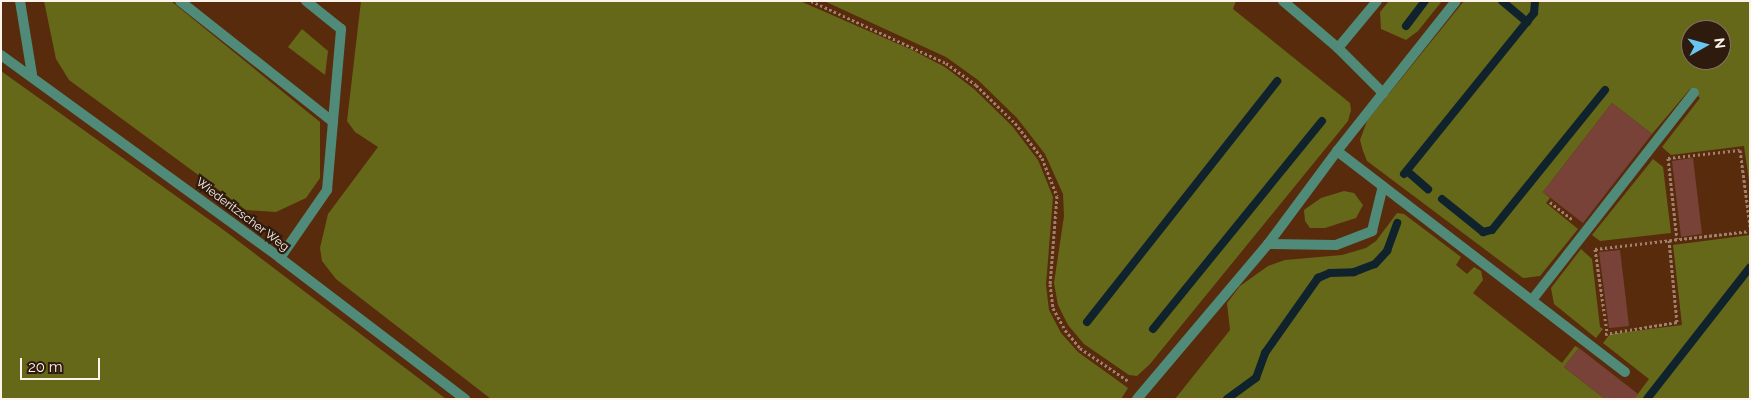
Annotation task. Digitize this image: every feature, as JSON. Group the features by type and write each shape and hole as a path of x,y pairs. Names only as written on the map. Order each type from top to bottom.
{"lane":[{"path":"20,1 32,74"},
{"path":"180,1 333,122"},
{"path":"280,258 327,190 341,29 306,1"},
{"path":"1283,1 1338,48 1383,93"},
{"path":"1338,48 1377,1"},
{"path":"1140,395 1268,244 1337,151 1456,1"},
{"name":"Wiederitzscher Weg","path":"1,55 32,74 280,258 465,399"},
{"path":"1532,300 1694,93"},
{"path":"1337,151 1625,372"},
{"path":"1268,244 1336,245 1372,231 1383,186"}],"path":[{"path":"811,1 946,63 976,85 1015,122 1042,158 1058,196 1050,284 1053,308 1065,330 1080,348 1140,395"},
{"path":"1653,146 1668,158 1678,239"},
{"path":"1668,158 1740,150 1750,226"},
{"path":"1550,202 1583,234 1595,249 1607,332"},
{"path":"1595,249 1750,231"},
{"path":"1594,348 1607,332 1677,322 1669,240"}],"shaded area":[{"path":"44,1 171,1 320,122 320,178 306,198 276,212 246,210 69,80 56,59"},
{"path":"361,1 800,1 912,50 945,67 974,89 1012,126 1038,160 1053,197 1046,285 1049,310 1061,333 1078,352 1128,388 1121,399 491,399 336,279 322,261 320,248 328,214 378,147 355,132 347,121"},
{"path":"824,1 1236,1 1233,9 1350,103 1351,110 1348,121 1150,364 1137,376 1129,375 1084,344 1068,325 1058,305 1054,283 1064,216 1063,194 1045,154 1017,118 978,80 946,57"},
{"path":"1389,1 1442,1 1418,31 1406,40 1381,29 1380,12"},
{"path":"1464,1 1750,1 1750,188 1744,146 1671,155 1662,147 1700,98 1690,89 1652,134 1612,103 1543,192 1550,198 1546,203 1578,229 1540,276 1523,278 1367,161 1360,140 1367,121"},
{"path":"302,29 328,51 325,75 288,47"},
{"path":"1,71 225,231 446,399 1,399"},
{"path":"1653,159 1663,167 1671,233 1600,241 1592,235"},
{"path":"1344,191 1354,193 1363,205 1356,218 1325,228 1310,228 1305,221 1304,210 1321,198"},
{"path":"1397,213 1404,214 1461,257 1456,265 1467,274 1474,267 1481,271 1483,280 1473,293 1562,363 1575,346 1579,348 1564,367 1605,399 1175,399 1230,330 1227,303 1240,286 1268,266 1285,260 1342,255 1366,248 1376,241"},
{"path":"1750,235 1750,399 1634,399 1649,379 1603,343 1610,334 1682,325 1673,245"},
{"path":"1581,249 1592,259 1600,327 1603,329 1596,338 1554,304 1551,288"}],"building":[{"path":"1612,103 1652,134 1583,223 1543,192"},
{"path":"1693,158 1702,234 1681,237 1672,161"},
{"path":"1620,250 1629,326 1609,328 1599,252"},
{"path":"1579,348 1638,394 1634,399 1605,399 1564,367"}],"waterway":[{"path":"1406,26 1425,1"},
{"path":"1502,1 1527,22"},
{"path":"1404,174 1534,13 1535,1"},
{"path":"1087,322 1277,81"},
{"path":"1442,199 1483,232 1492,230 1605,90"},
{"path":"1153,329 1322,121"},
{"path":"1407,171 1428,189"},
{"path":"1227,399 1256,378 1265,353 1318,278 1330,273 1354,272 1375,264 1387,251 1397,223"},
{"path":"1647,399 1750,267"}]}
